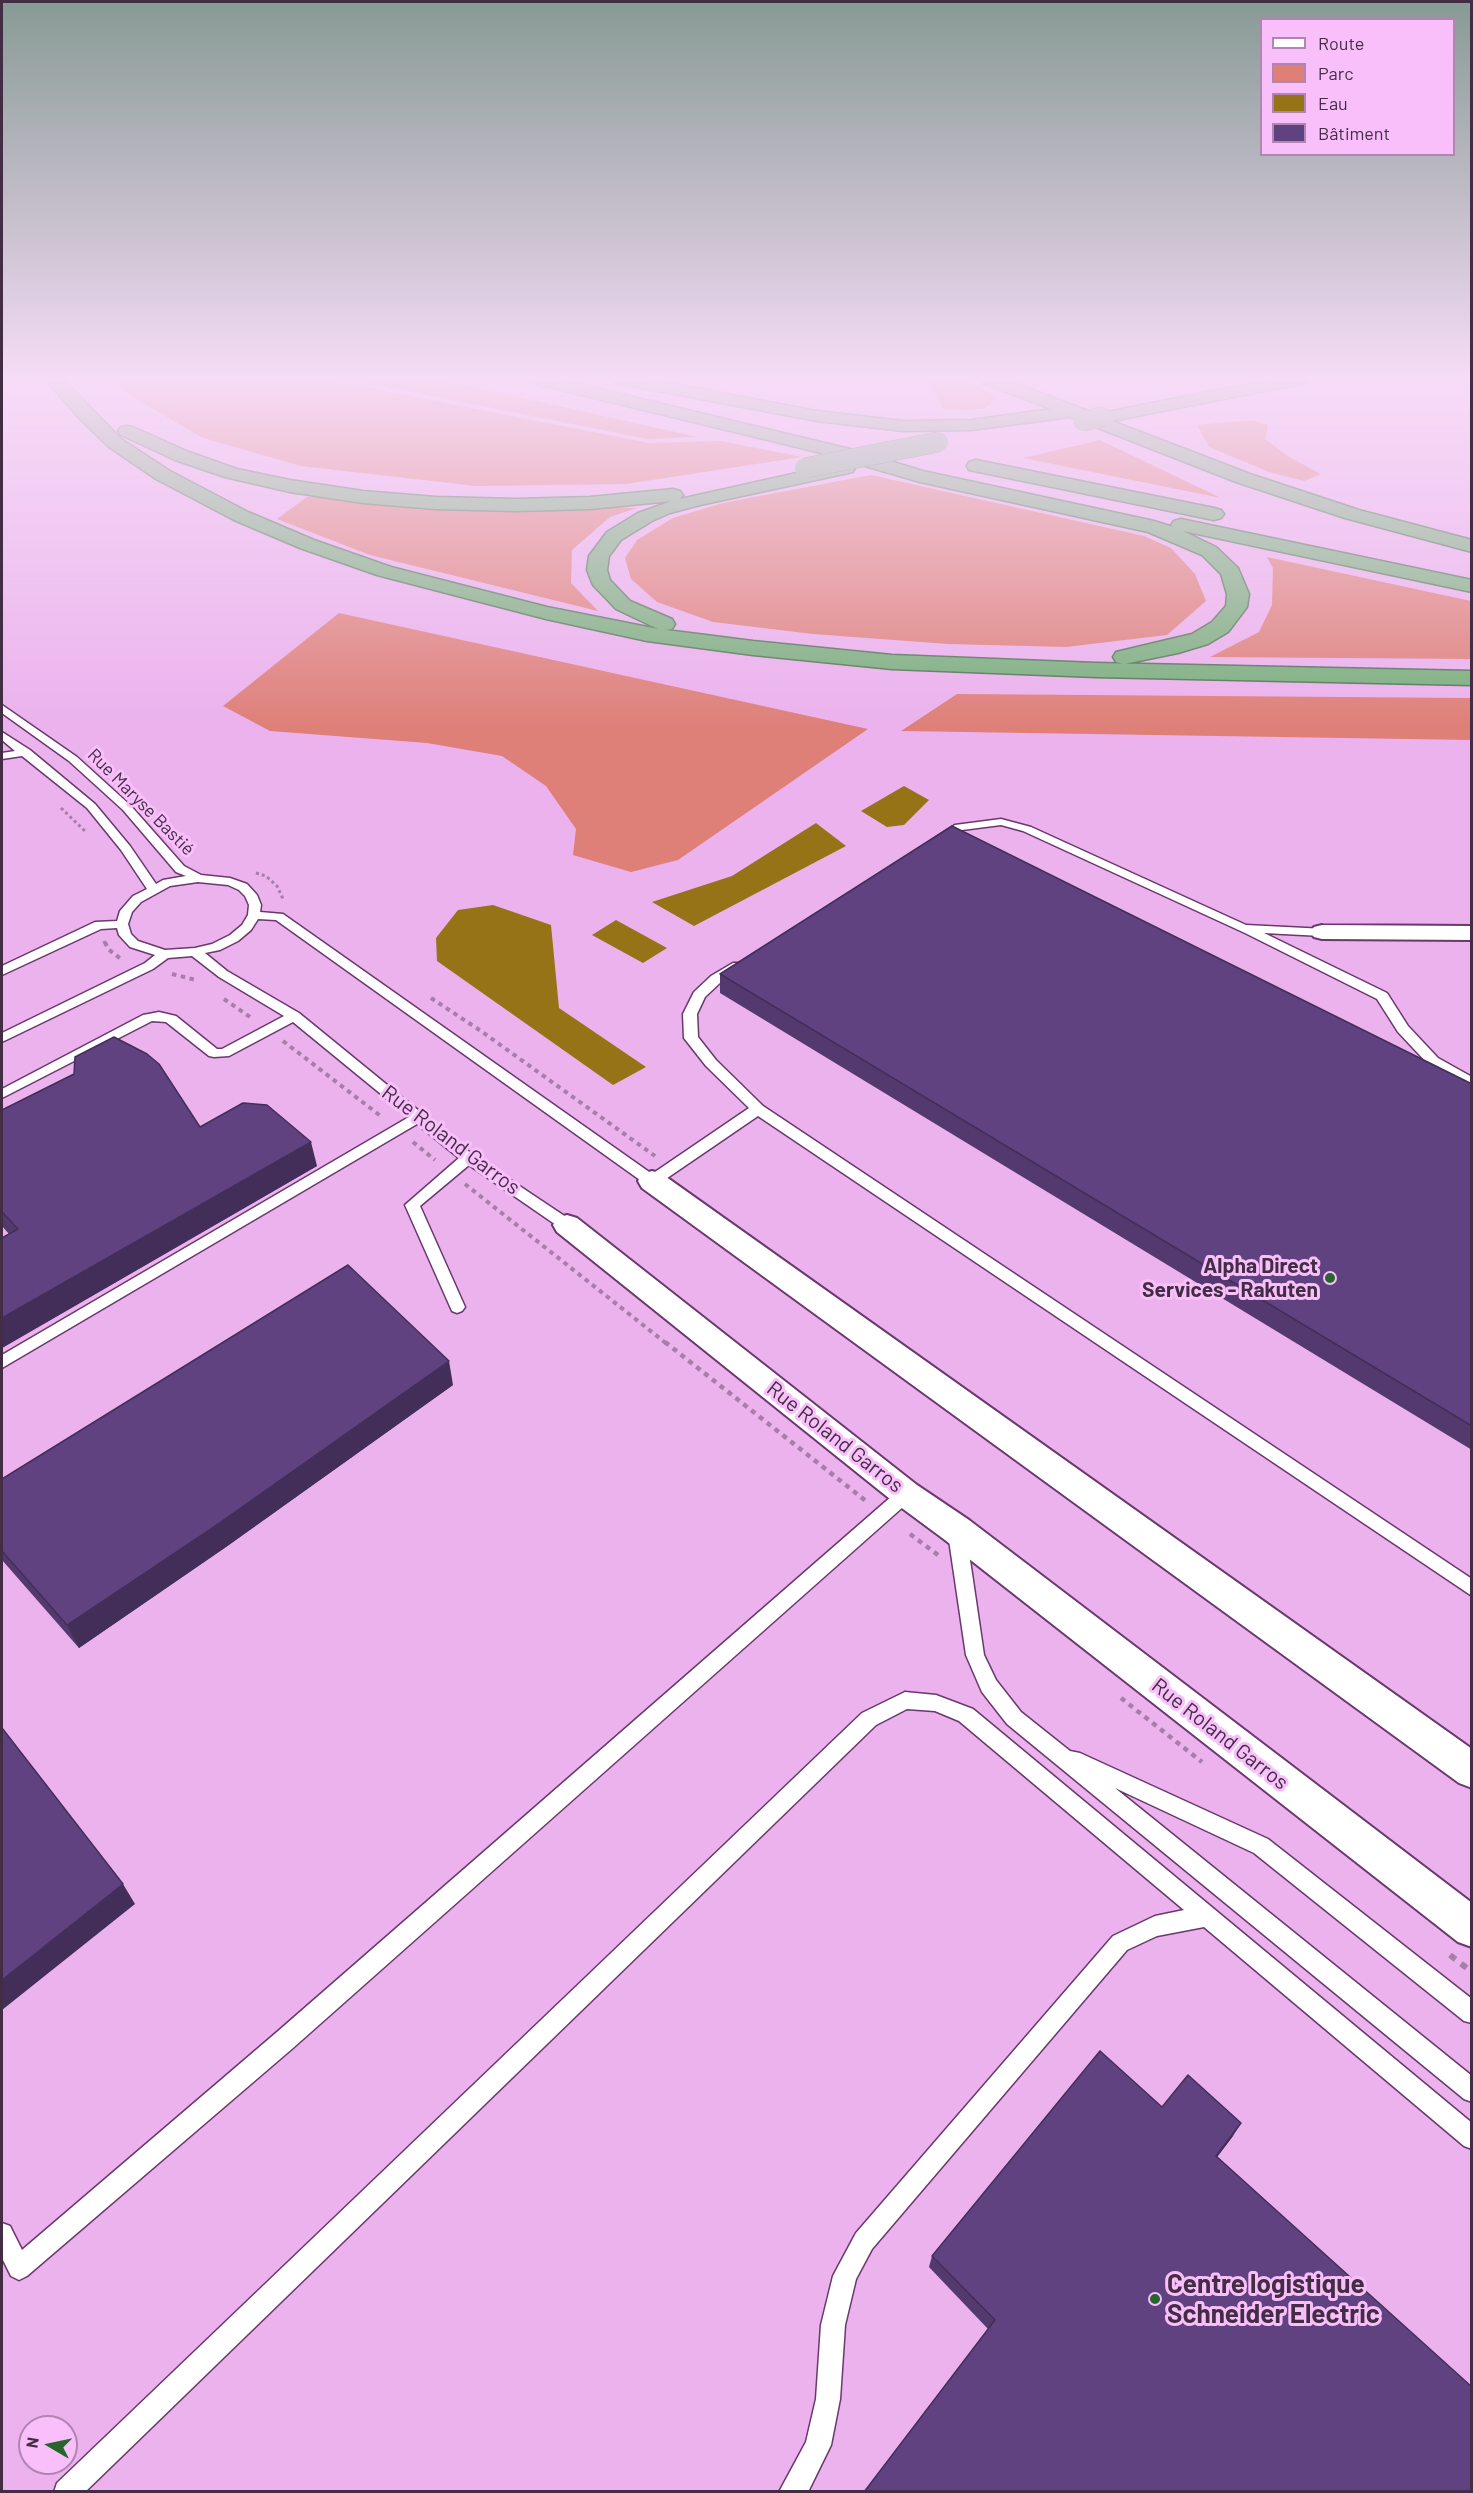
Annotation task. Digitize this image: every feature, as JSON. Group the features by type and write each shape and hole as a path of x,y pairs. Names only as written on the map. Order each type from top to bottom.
{"highway":[{"path":"201,495 307,544 384,571 546,614 647,634 742,647 892,662 1075,670 1472,678"},
{"path":"355,495 474,505 590,503 664,495"},
{"path":"418,495 505,499 599,495"},
{"path":"720,495 645,517 614,536 599,556 597,570 600,580 610,594 640,615 696,632 834,650 995,660 1088,660 1153,652 1200,639 1220,627 1236,607 1238,594 1231,572 1209,551 1170,532 1007,495"},
{"path":"1044,495 1472,586"},
{"path":"1140,495 1338,539"},
{"path":"1296,495 1352,514 1472,546"}],"street":[{"path":"1322,932 1472,933"},
{"path":"652,1181 1472,1771"},
{"name":"Rue Roland Garros","path":"567,1225 894,1504 957,1530 1472,1928"}],"lane":[{"name":"Rue Maryse Bastié","path":"2,708 73,759 127,808 180,868 198,878"},
{"name":"Rue Maryse Bastié","path":"2,735 91,806 126,848 153,889"},
{"path":"2,756 26,752"},
{"path":"929,846 959,827 1001,822 1027,830 1245,929 1382,996 1403,1029 1433,1061 1472,1083"},
{"path":"198,878 215,878 243,887 251,895 255,905 254,915 247,927 234,938 216,947 195,952 165,954 134,944 125,935 122,924 126,911 136,899 153,889 182,879 198,878"},
{"path":"254,915 279,916 652,1181 758,1109"},
{"path":"2,971 99,925 122,924"},
{"path":"1245,929 1322,932"},
{"name":"Rue Roland Garros","path":"195,952 223,974 294,1016 468,1158 567,1225"},
{"path":"2,1038 148,966 165,954"},
{"path":"747,960 716,979 699,995 690,1014 691,1038 711,1063 758,1109 1472,1589"},
{"path":"2,1094 148,1018 159,1016 171,1019 214,1053 224,1053 294,1016"},
{"path":"2,1362 417,1118"},
{"path":"457,1307 412,1205 468,1158"},
{"path":"2,2234 19,2268 285,2040 894,1504"},
{"path":"957,1530 975,1655 989,1686 1014,1718 1472,2091"},
{"path":"66,2492 869,1719 905,1700 936,1703 966,1715 1472,2138"},
{"path":"1052,1749 1260,1846 1472,2013"},
{"path":"791,2492 799,2482 818,2445 828,2399 833,2325 844,2276 864,2241 1120,1943 1155,1926 1206,1917"}],"path":[{"path":"54,801 92,838"},
{"path":"168,974 193,978 203,984"},
{"path":"222,997 270,1030 451,1173 894,1504 964,1574"},
{"path":"1120,1698 1203,1762"},
{"path":"1444,1950 1472,1972"}],"green space":[{"path":"763,495 962,495 1144,536 1171,548 1195,574 1206,601 1167,635 1066,647 948,644 813,634 713,622 657,602 631,579 625,558 637,540 673,518 723,503"},
{"path":"307,497 637,508 610,517 572,550 571,583 598,611 370,555 277,519"},
{"path":"1267,557 1471,601 1471,659 1210,657 1259,632 1272,605 1273,568"},
{"path":"339,613 868,729 678,860 631,872 573,855 576,829 546,786 502,756 427,743 270,731 223,706"},
{"path":"957,694 1471,698 1471,740 901,731"}],"water":[{"path":"904,786 929,800 904,825 887,827 861,811"},
{"path":"816,823 846,846 694,926 652,902 732,876"},
{"path":"493,905 551,925 559,1008 646,1067 613,1085 437,961 436,938 458,910"},
{"path":"616,920 667,948 643,963 592,935"}],"building":[{"name":"Alpha Direct Services - Rakuten","path":"952,826 1472,1084 1472,1426 720,974"},
{"path":"114,1037 147,1054 159,1064 200,1127 243,1103 267,1105 311,1142 2,1318 2,1238 18,1229 2,1212 2,1110 74,1074 75,1057"},
{"path":"348,1265 449,1361 218,1524 67,1625 2,1551 2,1479"},
{"path":"2,1728 123,1884 2,1980"},
{"name":"Centre logistique Schneider Electric","path":"1100,2051 1162,2107 1188,2075 1241,2123 1216,2156 1472,2387 1472,2492 864,2492 995,2320 932,2256"}],"place":[{"name":"Alpha Direct Services - Rakuten","path":"1330,1278"},
{"name":"Centre logistique Schneider Electric","path":"1155,2299"}]}
